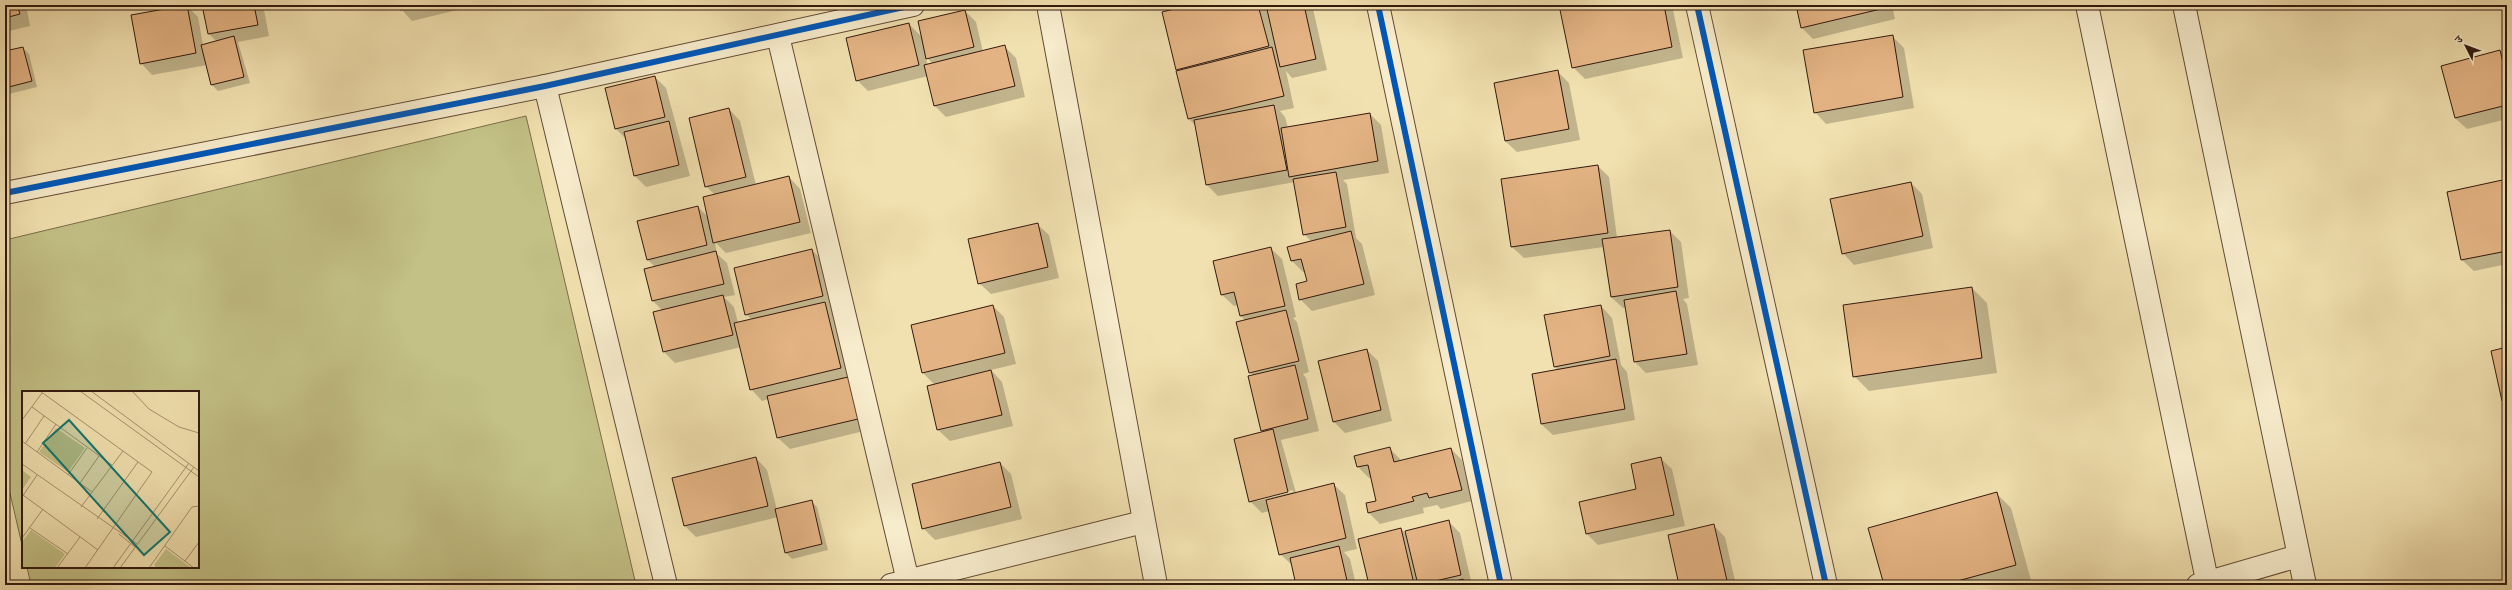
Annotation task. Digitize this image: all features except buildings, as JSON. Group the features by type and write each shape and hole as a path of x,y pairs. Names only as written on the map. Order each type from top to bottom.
{"street":[{"path":"5,193 545,86 778,36 913,5"},
{"path":"1048,5 1143,522 1156,585"},
{"path":"1378,5 1501,585"},
{"path":"1697,5 1826,585"},
{"path":"2087,5 2204,584 2298,556"},
{"path":"2184,5 2305,585"},
{"path":"778,36 900,583 1143,522"},
{"path":"545,86 666,585"}],"shaded area":[{"path":"526,116 636,585 31,585 27,568 199,568 199,391 22,391 22,545 5,472 5,240"}],"cycle path":[{"path":"5,193 545,86 913,5"},
{"path":"1378,5 1501,585"},
{"path":"1697,5 1826,585"}]}
